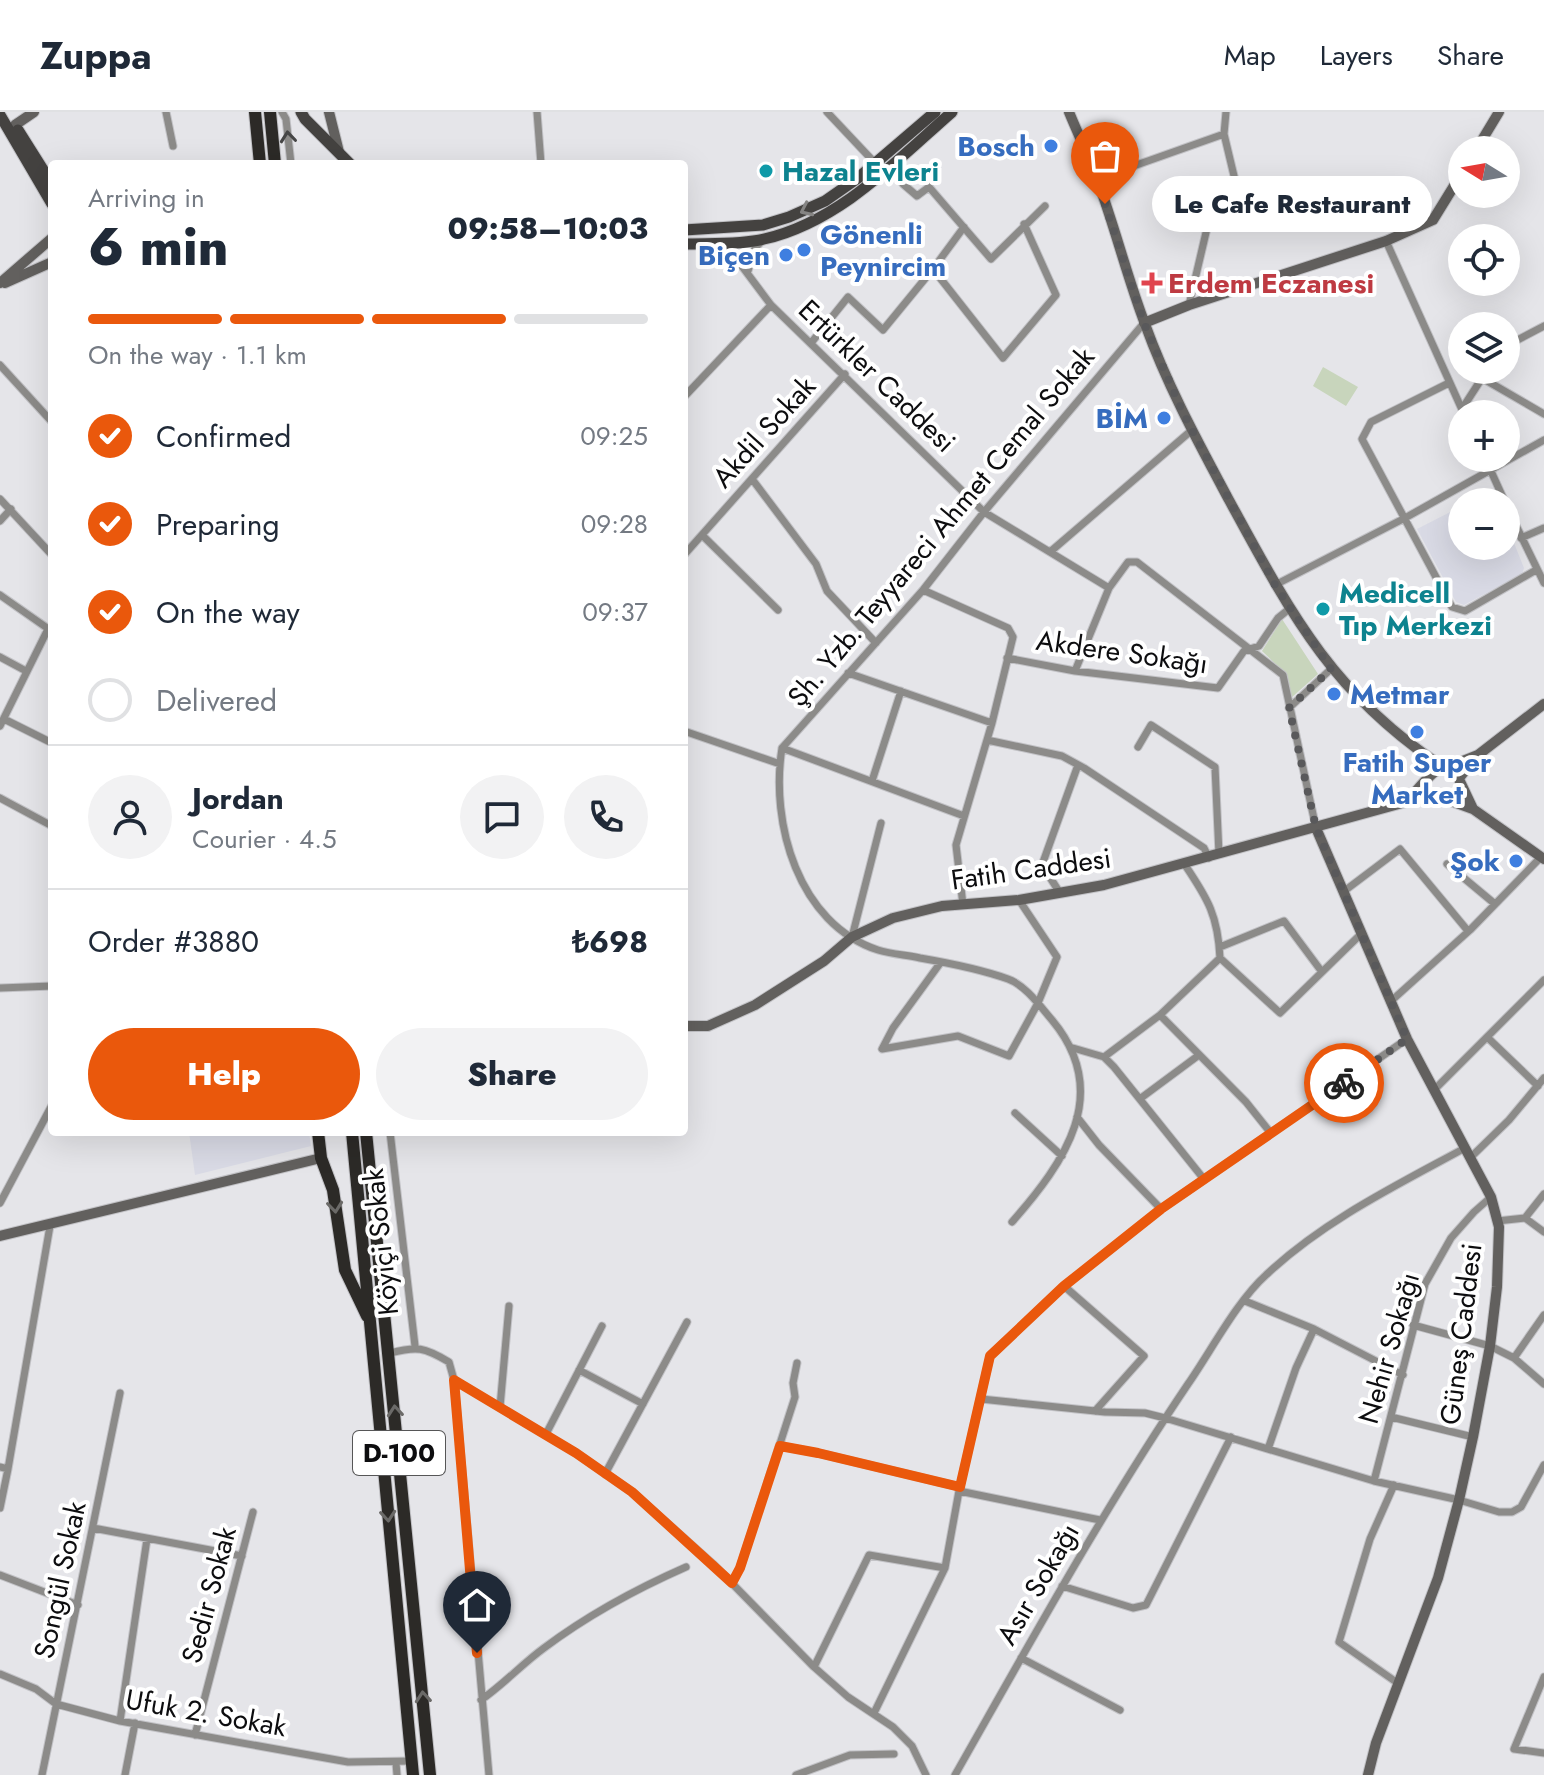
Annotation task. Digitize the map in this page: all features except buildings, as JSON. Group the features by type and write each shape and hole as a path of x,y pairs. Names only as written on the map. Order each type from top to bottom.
{"highway":[{"path":"255,112 260,160"},
{"path":"270,112 275,160"},
{"path":"318,1136 321,1158 333,1190 345,1270 371,1328"},
{"name":"D-100","path":"352,1136 412,1768"},
{"name":"D-100","path":"366,1136 430,1775"}],"main road":[{"path":"6,112 48,196"},
{"path":"12,127 34,112"},
{"path":"301,112 346,160"},
{"path":"329,112 339,152"},
{"path":"688,230 763,225 825,201 935,112"},
{"path":"688,244 764,239 829,213 891,167 952,112"},
{"path":"1069,112 1097,179 1144,323 1192,430 1275,585 1331,669 1365,707 1412,747 1446,767 1459,781 1473,809"},
{"path":"1484,136 1499,112"},
{"path":"0,115 48,178"},
{"path":"1144,323 1189,305 1386,241 1433,220 1448,196"},
{"path":"0,285 48,242"},
{"path":"0,285 48,264"},
{"path":"1442,798 1455,793 1459,781 1478,755 1544,704"},
{"path":"1412,747 1429,778 1431,791 1473,809 1542,858"},
{"path":"1406,802 1429,778 1446,767 1478,755"},
{"name":"Fatih Caddesi","path":"688,1026 708,1026 755,1005 824,961 852,937 906,914 1019,900 1104,885 1406,802 1442,798"},
{"name":"Güneş Caddesi","path":"1316,828 1407,1039 1491,1197 1497,1221 1497,1287 1490,1346 1459,1500 1438,1578 1376,1743 1368,1775"},
{"path":"0,1236 321,1158"}],"street":[{"path":"166,112 173,146"},
{"path":"282,112 286,119 291,160"},
{"path":"537,112 541,160"},
{"path":"827,112 875,163"},
{"path":"1226,112 1224,134 1240,201"},
{"path":"1097,179 1224,134"},
{"path":"891,167 903,184 917,196 929,187 991,259 1045,206"},
{"path":"1189,305 1208,224"},
{"path":"933,269 1003,358 1056,295 1022,226"},
{"path":"811,343 848,297 883,330 964,227"},
{"path":"748,271 755,248 764,239"},
{"path":"1386,241 1448,381"},
{"name":"Ertürkler Caddesi","path":"707,243 732,253 771,305 984,512 1109,588"},
{"path":"688,393 771,305"},
{"name":"Şh. Yzb. Teyyareci Ahmet Cemal Sokak","path":"1073,1048 1038,1003 1011,980 877,950 852,937 820,912 797,873 784,828 780,764 782,748 923,590 984,512 1144,323"},
{"path":"1520,339 1544,326"},
{"path":"0,365 48,418"},
{"name":"Akdil Sokak","path":"688,551 845,374"},
{"path":"1448,384 1371,422 1362,439 1452,607 1465,611 1536,570"},
{"path":"1498,384 1544,414"},
{"path":"1050,552 1192,430"},
{"path":"1520,453 1544,440"},
{"path":"1275,585 1486,472"},
{"path":"752,479 816,564 827,591 876,643"},
{"path":"0,499 48,551"},
{"path":"0,521 11,509"},
{"path":"1544,528 1521,538 1544,583"},
{"path":"702,535 778,610"},
{"path":"1075,671 1109,588 1128,562 1137,562 1283,675 1316,828"},
{"path":"923,590 1008,628 1013,637 992,723 956,845 963,905"},
{"path":"0,595 48,629"},
{"name":"Akdere Sokağı","path":"1007,658 1075,671 1218,688 1244,651 1259,646 1278,618 1289,609"},
{"path":"48,633 26,671 2,723 48,741"},
{"path":"0,657 26,671"},
{"path":"1289,708 1331,669"},
{"path":"848,673 992,723"},
{"path":"872,781 901,691"},
{"path":"1138,747 1151,725 1215,767 1214,856"},
{"path":"688,732 780,764"},
{"path":"987,740 1062,756 1214,856"},
{"path":"782,748 964,816"},
{"path":"1060,893 1042,865 1078,765"},
{"path":"0,798 48,824"},
{"path":"852,937 881,823"},
{"path":"1343,892 1400,849 1468,931"},
{"path":"1390,1002 1542,858"},
{"path":"1447,864 1495,904"},
{"path":"1104,1057 1160,1015 1220,958 1219,928 1206,896 1185,865"},
{"path":"941,962 893,1028 882,1049 958,1036 1009,1056 1038,1003 1057,957 1019,900"},
{"path":"1220,947 1284,921 1322,972"},
{"path":"1220,958 1280,1013 1361,934"},
{"path":"1435,1089 1544,980"},
{"path":"0,988 48,986"},
{"path":"1160,1015 1246,1102 1270,1132"},
{"path":"1487,1037 1538,1086"},
{"path":"874,1713 945,1568 959,1489 990,1356 1064,1286 1161,1209 1407,1039"},
{"path":"1073,1048 1104,1057 1141,1098 1203,1178"},
{"path":"1012,1222 1046,1184 1062,1156 1077,1117 1082,1082 1073,1048"},
{"path":"1141,1098 1199,1055"},
{"name":"Asır Sokağı","path":"955,1775 1100,1520 1165,1418 1266,1275 1318,1234 1398,1184 1468,1153 1509,1120 1544,1078"},
{"path":"0,1203 48,1113"},
{"path":"1015,1113 1062,1156"},
{"path":"1077,1117 1099,1145 1161,1209"},
{"name":"Köyiçi Sokak","path":"390,1136 415,1346"},
{"path":"1525,1218 1544,1194"},
{"name":"Nehir Sokağı","path":"1374,1481 1425,1284 1451,1238 1491,1197"},
{"path":"1497,1221 1525,1218 1544,1232"},
{"path":"0,1508 4,1468 50,1226"},
{"path":"1064,1286 1144,1356 1095,1411"},
{"path":"1245,1301 1314,1329 1403,1375"},
{"path":"500,1407 509,1306"},
{"path":"1514,1358 1544,1315"},
{"path":"605,1474 687,1322"},
{"path":"1413,1325 1490,1346 1514,1358 1544,1384"},
{"path":"546,1434 602,1326"},
{"path":"1268,1449 1296,1368 1314,1329"},
{"path":"390,1353 415,1346 431,1351 449,1362 454,1380 489,1775"},
{"path":"732,1583 740,1568 795,1397 793,1383 797,1363"},
{"path":"579,1370 643,1404"},
{"path":"454,1380 546,1434 632,1492 732,1583 814,1667 912,1746 926,1775"},
{"name":"Songül Sokak","path":"42,1775 120,1393"},
{"path":"981,1399 1135,1412 1165,1418 1374,1481 1499,1512 1512,1512 1521,1507 1544,1465"},
{"path":"1391,1417 1473,1437"},
{"path":"1062,1586 1133,1608 1146,1605 1231,1437"},
{"path":"780,1446 1100,1520"},
{"path":"1394,1485 1370,1539 1339,1642 1399,1684"},
{"name":"Sedir Sokak","path":"195,1735 253,1512"},
{"path":"93,1528 242,1556"},
{"path":"120,1721 147,1539"},
{"path":"814,1667 869,1555 945,1568"},
{"path":"481,1700 543,1649 606,1606 686,1567"},
{"path":"0,1575 78,1605"},
{"path":"1021,1658 1120,1710"},
{"name":"Ufuk 2. Sokak","path":"0,1674 36,1689 56,1704 120,1721 333,1760 396,1763 412,1768"},
{"path":"1544,1677 1514,1749 1544,1753"},
{"path":"125,1775 135,1723"},
{"path":"796,1775 850,1755 894,1754"},
{"path":"396,1763 397,1775"}],"shaded area":[{"path":"1448,513 1448,560 1520,558 1524,568 1522,574 1464,605 1456,602 1417,529"},
{"path":"190,1136 310,1136 311,1146 195,1175"}],"green space":[{"path":"1323,367 1358,387 1346,406 1313,386"},
{"path":"1282,619 1318,674 1291,698 1286,674 1262,651"}],"way so far":[{"path":"1105,204 1144,323 1183,413 1275,585 1331,669 1289,708 1316,828 1407,1039 1344,1083"}],"place":[{"name":"Bosch","path":"1051,146"},
{"name":"Hazal Evleri","path":"766,171"},
{"name":"Le Cafe Restaurant","path":"1105,204"},
{"name":"Gönenli Peynircim","path":"804,250"},
{"name":"Biçen","path":"786,255"},
{"name":"Erdem Eczanesi","path":"1152,283"},
{"name":"BİM","path":"1164,418"},
{"name":"Medicell Tıp Merkezi","path":"1323,609"},
{"name":"Metmar","path":"1334,694"},
{"name":"Fatih Super Market","path":"1417,732"},
{"name":"Şok","path":"1516,861"}],"route":[{"path":"477,1653 454,1380 576,1453 632,1492 732,1583 740,1568 780,1446 960,1487 990,1356 1064,1286 1161,1209 1344,1083"}]}
